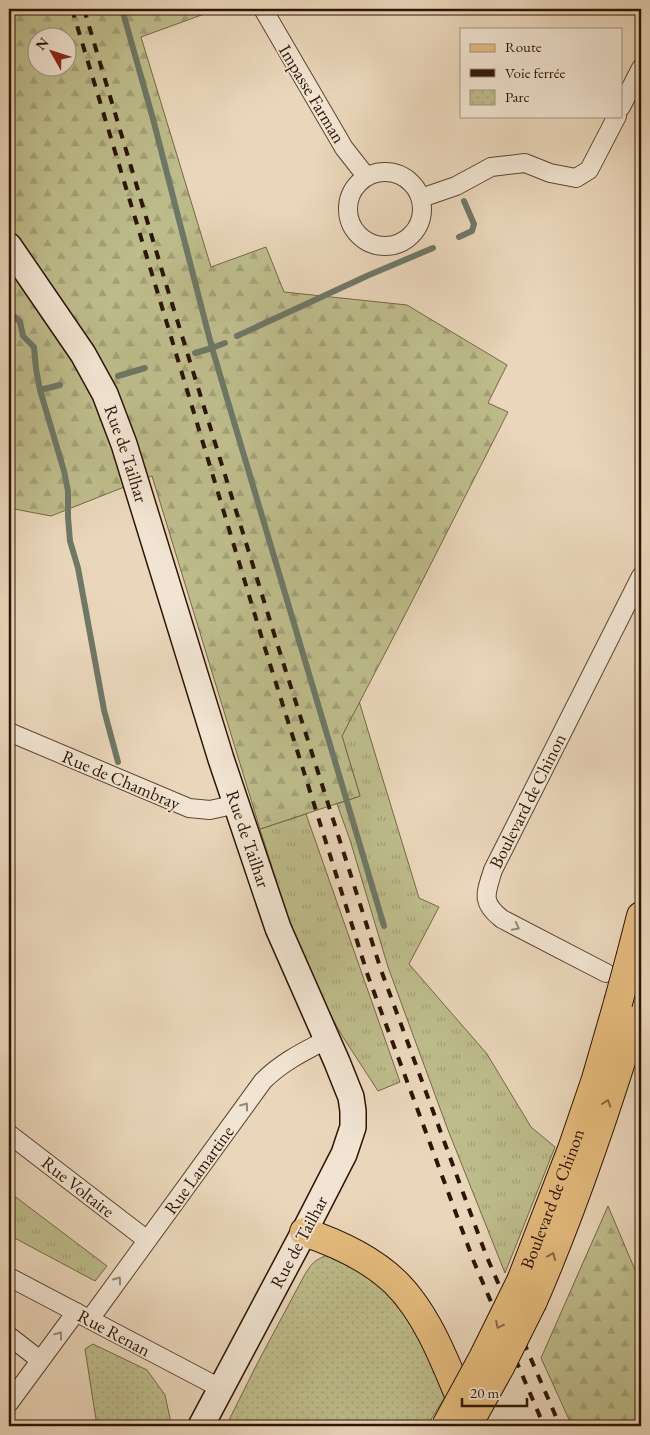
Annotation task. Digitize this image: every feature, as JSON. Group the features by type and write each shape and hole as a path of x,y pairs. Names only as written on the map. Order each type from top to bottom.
{"main road":[{"name":"Boulevard de Chinon","path":"527,1291 596,1079 632,1003 631,955 641,916"},
{"path":"304,1232 329,1240 360,1257 376,1266 396,1283 420,1313 472,1426"},
{"path":"446,1426 483,1358 527,1291"},
{"path":"467,1426 500,1367 527,1291"}],"street":[{"name":"Impasse Farman","path":"263,9 344,148 366,176"},
{"path":"622,105 641,68"},
{"path":"420,198 456,186 491,167 525,163 550,173 576,178 589,170 616,118"},
{"path":"377,172 398,174 408,180 416,188 420,198 422,211 419,223 412,234 402,242 390,246 377,246 365,241 356,233 349,221 347,209 350,196 356,185 366,176 377,172"},
{"name":"Rue de Tailhar","path":"9,246 83,354 105,394 124,444 220,759 278,928 351,1097 353,1127 344,1154 201,1426"},
{"name":"Boulevard de Chinon","path":"606,973 502,919 488,905 486,893 493,870 641,576"},
{"name":"Rue de Chambray","path":"9,732 189,808 210,810 236,804"},
{"name":"Rue Lamartine","path":"9,1402 40,1360 83,1316 147,1240 264,1081 275,1069 326,1040"},
{"name":"Rue Voltaire","path":"9,1134 147,1240"},
{"name":"Rue Renan","path":"9,1277 220,1388"},
{"path":"9,1336 40,1360"}],"green space":[{"path":"9,9 218,9 141,37 211,267 266,247 284,292 407,305 507,365 488,403 508,412 342,736 360,796 260,829 152,476 51,516 9,508"},
{"path":"359,701 419,898 439,907 409,964 487,1054 531,1127 555,1147 505,1273 448,1130 388,967 350,840 337,804 360,796 342,736"},
{"path":"306,814 400,1082 378,1091 341,1034 312,981 289,921 260,829"},
{"path":"9,1192 107,1266 95,1281 9,1235"},
{"path":"608,1206 641,1284 641,1426 572,1426 541,1358"},
{"path":"328,1255 341,1259 382,1287 411,1320 446,1395 427,1426 226,1426 306,1272 316,1261"},
{"path":"93,1344 147,1370 165,1395 170,1426 97,1426 85,1349"}],"waterway":[{"path":"122,9 153,119 212,348 225,343"},
{"path":"459,237 472,231 474,224 464,201"},
{"path":"237,336 369,275 433,248"},
{"path":"9,311 20,322 23,336 34,347 40,390 64,471 68,491 70,541 78,568 104,710 118,762"},
{"path":"195,353 212,348 384,926"},
{"path":"118,376 145,368"},
{"path":"40,390 60,385"}],"railway":[{"path":"72,9 264,645 368,976 474,1262 544,1426"},
{"path":"84,9 166,284 276,640 381,970 486,1255 560,1426"}]}
